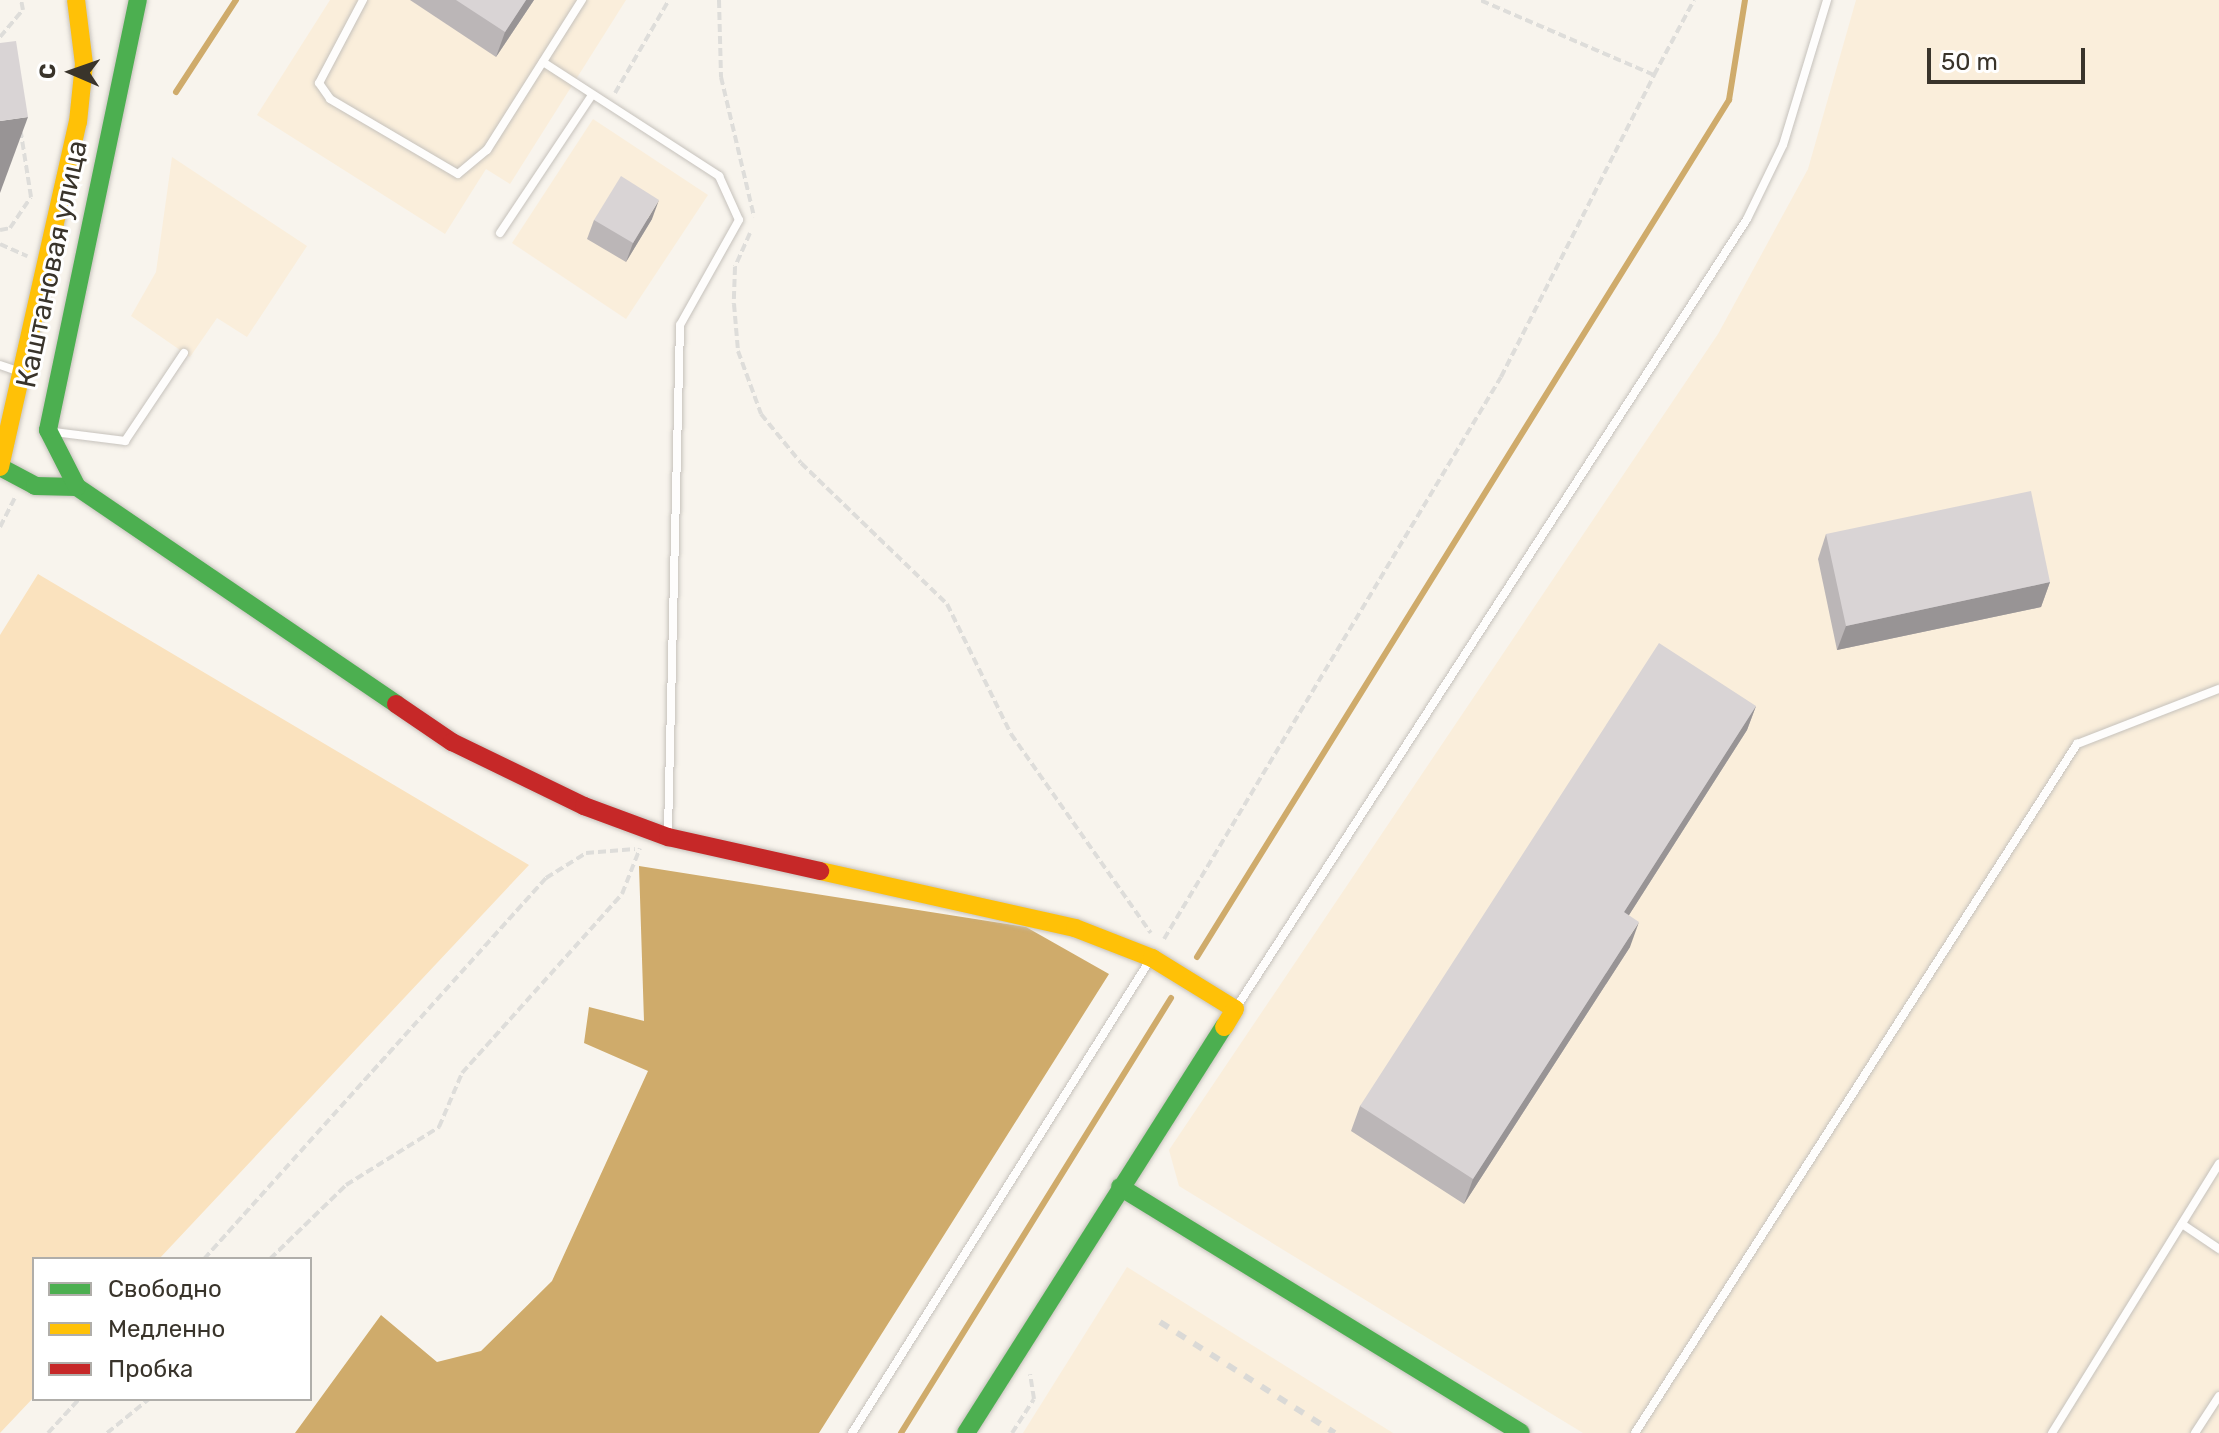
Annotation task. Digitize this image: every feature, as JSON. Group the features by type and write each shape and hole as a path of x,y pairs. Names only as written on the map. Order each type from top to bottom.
{"street":[{"name":"Каштановая улица","path":"0,467 9,368 78,122 84,64 76,0"},
{"name":"Каштановая улица","path":"77,487 48,430 138,0"},
{"path":"0,467 23,482 77,487 452,742 544,789 664,836 1022,913 1155,953 1235,1009 966,1433"},
{"path":"1120,1187 1521,1433"}],"lane":[{"path":"363,0 319,83 330,99 445,169 475,167 582,0"},
{"path":"1235,1009 1747,219 1783,145 1827,0"},
{"path":"543,62 719,176 739,220 680,325 664,836"},
{"path":"500,233 592,95"},
{"path":"48,430 125,441 184,353"},
{"path":"1635,1433 2077,744 2219,689"},
{"path":"852,1433 1155,953"},
{"path":"2052,1433 2219,1164"},
{"path":"2182,1224 2219,1249"},
{"path":"2195,1433 2219,1396"}],"path":[{"path":"8,51 3,36 23,10 21,0"},
{"path":"608,105 669,0"},
{"path":"719,0 721,77 754,204 735,267 738,351 761,414 801,463 947,604 1011,734 1141,910 1155,953"},
{"path":"1480,0 1654,75"},
{"path":"1155,953 1501,377 1694,0"},
{"path":"0,230 10,228 31,197 19,124"},
{"path":"0,244 29,257"},
{"path":"7,259 12,249"},
{"path":"0,527 23,482"},
{"path":"206,1257 546,878 586,853 640,848 664,836"},
{"path":"272,1257 346,1185 439,1127 462,1073 622,894 640,848"},
{"path":"48,1433 77,1401"},
{"path":"107,1433 147,1401"}],"shaded area":[{"path":"330,0 626,0 510,184 486,169 445,234 257,115"},
{"path":"1856,0 2219,0 2219,1433 1583,1433 1179,1186 1169,1150 1718,334 1808,169"},
{"path":"593,119 708,195 626,319 512,243"},
{"path":"172,157 307,246 247,337 217,318 190,357 131,316 156,272"},
{"path":"38,574 529,865 161,1257 32,1257 32,1399 0,1433 0,635"},
{"path":"639,866 1026,927 1109,974 819,1433 295,1433 381,1315 437,1362 481,1351 552,1281 648,1071 584,1043 589,1007 644,1021"},
{"path":"1127,1267 1393,1433 1023,1433"}],"building":[{"path":"456,0 526,0 505,32"},
{"path":"16,41 28,117 0,121 0,43"},
{"path":"621,176 659,200 633,243 594,220"},
{"path":"2031,491 2050,582 1846,626 1826,534"},
{"path":"1659,643 1756,706 1624,912 1639,922 1473,1179 1360,1106"}],"waterway":[{"path":"176,92 236,0"},
{"path":"1197,957 1729,100 1745,0"},
{"path":"901,1433 1171,998"}],"railway":[{"path":"1160,1322 1335,1433"}],"traffic: fast":[{"path":"77,487 48,430 138,0"},
{"path":"0,467 35,486 77,487 396,704"},
{"path":"966,1433 1224,1027"},
{"path":"1120,1187 1521,1433"}],"traffic: slow":[{"path":"0,467 78,122 84,64 76,0"},
{"path":"820,871 1075,928 1152,958 1235,1009 1224,1027"}],"traffic: jam":[{"path":"396,704 452,742 584,806 668,837 820,871"}]}
